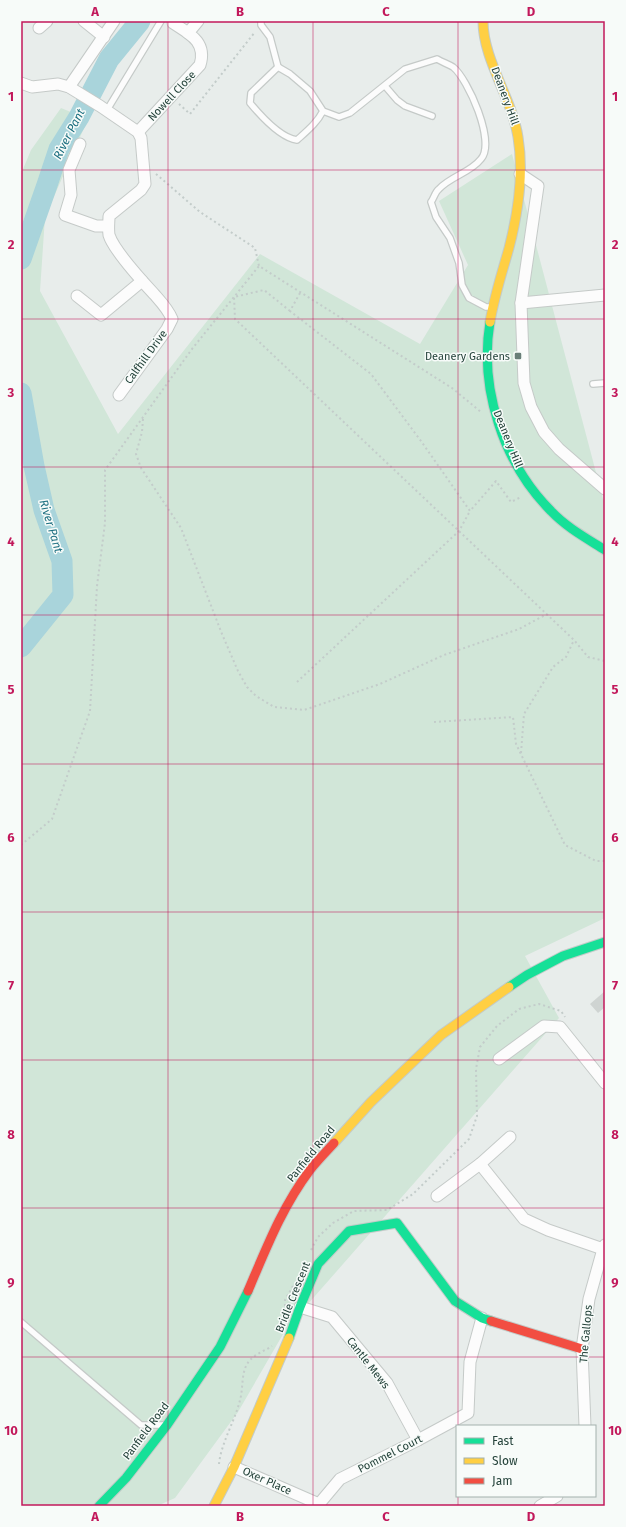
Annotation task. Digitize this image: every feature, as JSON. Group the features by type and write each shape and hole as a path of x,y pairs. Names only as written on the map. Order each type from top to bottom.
{"main road":[{"name":"Deanery Hill","path":"483,21 485,42 517,129 520,174 513,231 492,307 488,354 488,376 493,403 500,428 526,482 564,523 605,550"},
{"name":"Panfield Road","path":"98,1506 126,1478 167,1425 220,1347 247,1294 270,1238 290,1200 310,1170 371,1102 441,1035 527,975 563,956 605,942"},
{"name":"Bridle Crescent","path":"214,1506 234,1467 286,1348 300,1307 318,1264 349,1231 397,1223 455,1301 482,1318 582,1349"}],"street":[{"path":"84,21 104,36"},
{"path":"73,89 114,21"},
{"path":"188,33 198,21"},
{"name":"Nowell Close","path":"138,132 200,66 202,57 199,44 195,38 169,22"},
{"path":"21,83 32,87 58,84 73,89 104,108 138,132 141,138 145,184 141,190 109,216 108,226 113,244 142,281 101,314 77,296"},
{"path":"80,144 69,170 71,195 65,214 96,226 108,226"},
{"path":"520,174 538,186 521,303 524,383 531,407 544,432 559,449 605,490"},
{"name":"Calfhill Drive","path":"119,394 167,329 172,319 169,312 142,281"},
{"path":"521,303 605,295"},
{"path":"499,1060 544,1026 560,1027 605,1083"},
{"path":"437,1196 480,1164 510,1137"},
{"path":"480,1164 524,1219 548,1230 604,1247"},
{"name":"The Gallops","path":"585,1425 582,1349 589,1299 604,1247"},
{"name":"Cantle Mews","path":"300,1307 332,1317 387,1383 418,1440"},
{"name":"Pommel Court","path":"319,1505 340,1479 418,1440 468,1412 470,1362 482,1318"},
{"name":"Oxer Place","path":"234,1467 319,1505"},
{"path":"540,1506 555,1497"}],"lane":[{"path":"104,108 162,21"},
{"path":"261,23 270,37 278,67 290,74 310,91 323,112 339,117 350,113 406,69 436,59 454,68 472,94 486,134 486,148 482,158 473,167 454,177 438,189 431,202 436,217 450,238 459,263 462,285 469,298 486,307 492,307"},
{"path":"278,67 251,93 250,103 257,112 289,139 297,140 318,120 323,112"},
{"path":"385,86 397,100 405,106 432,116"},
{"path":"593,384 605,383"},
{"path":"21,1322 141,1425 167,1425"}],"path":[{"path":"171,97 190,114 261,23"},
{"path":"21,845 52,819 90,711 97,586 105,522 105,470 192,349 258,266 255,248 200,212 158,176 144,159"},
{"path":"258,266 452,388 482,413"},
{"path":"234,297 264,290 371,374 421,440 470,511"},
{"path":"290,311 300,293"},
{"path":"234,297 236,319 547,614 574,640 588,657 605,662"},
{"path":"143,418 142,432 136,454 141,468 181,528 222,634 247,687 256,696 274,707 304,710 380,684 444,655 519,629 547,614"},
{"path":"297,682 459,531 470,511 496,481 511,502 533,490"},
{"path":"521,754 524,714 553,667 566,657 574,640"},
{"path":"434,722 513,717 516,744 565,846 596,861 605,860"}],"green space":[{"path":"61,108 88,119 45,217 40,291 118,434 260,254 420,344 468,265 439,201 512,154 603,499 605,501 605,918 525,956 559,1018 286,1329 238,1412 175,1498 157,1506 21,1506 21,174 31,150"}],"building":[{"path":"605,991 605,1007 598,1013 590,1004"}],"waterway":[{"name":"River Pant","path":"21,259 59,149 79,117 109,59 140,21"},
{"name":"River Pant","path":"21,393 34,466 44,510 62,561 63,595 21,647"}],"traffic: fast":[{"path":"490,322 487,347 488,373 498,423 508,448 534,492 551,511 570,527 605,550"},
{"path":"509,987 527,975 563,956 605,942"},
{"path":"289,1338 318,1264 349,1231 397,1223 455,1301 482,1318 491,1321"},
{"path":"99,1506 126,1478 167,1425 220,1347 248,1291"}],"traffic: slow":[{"path":"483,21 484,36 492,65 515,122 520,151 520,179 515,221 490,322"},
{"path":"334,1143 371,1102 441,1035 509,987"},
{"path":"214,1506 234,1467 289,1338"}],"traffic: jam":[{"path":"248,1291 275,1229 291,1199 310,1170 334,1143"},
{"path":"491,1321 582,1349"}],"place":[{"name":"Deanery Gardens","path":"518,356"}]}
